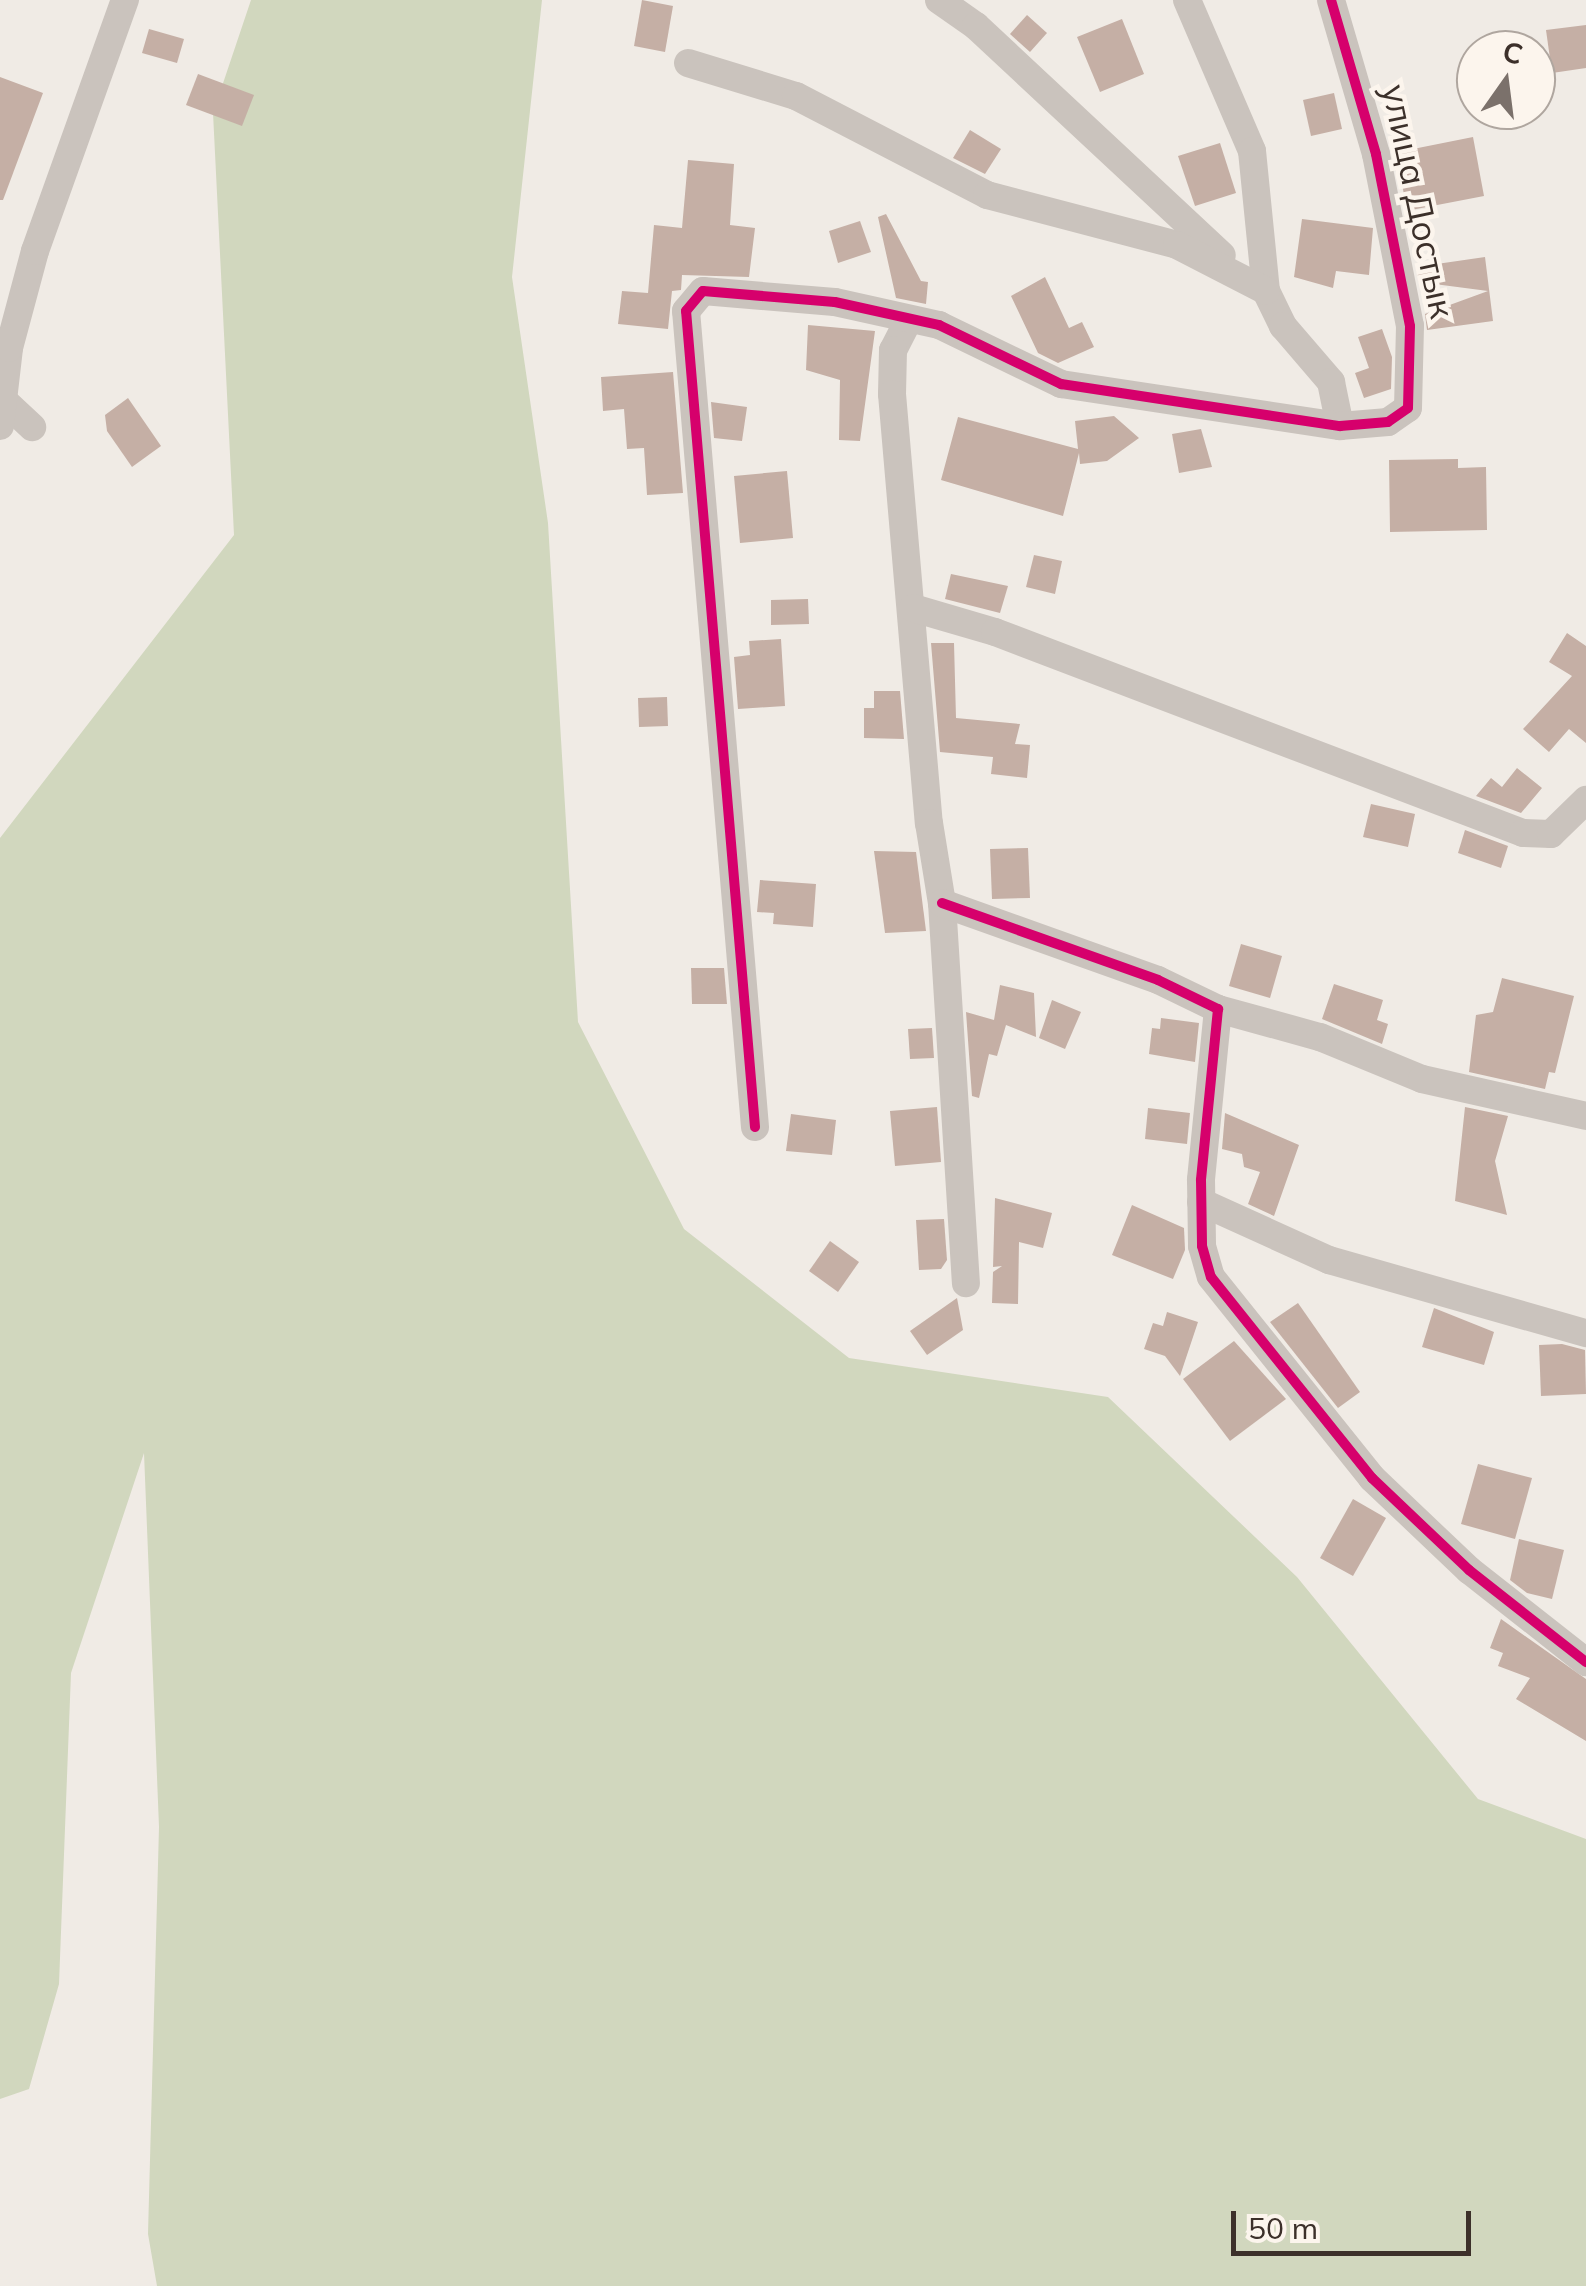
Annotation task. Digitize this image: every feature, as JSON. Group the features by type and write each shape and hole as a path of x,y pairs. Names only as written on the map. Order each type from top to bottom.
{"street":[{"path":"32,427 2,398 60,170 79,140 125,0"},
{"path":"939,0 976,26 1057,108 1266,291"},
{"path":"755,1127 686,311 703,291 835,302 939,325 1060,384 1340,426 1332,382 1284,326 1266,291 1252,150 1187,0"},
{"name":"улица Достык","path":"1331,0 1376,154 1412,353 1408,408 1388,422 1340,426"},
{"path":"688,63 796,96 987,195 1177,244 1266,291"},
{"path":"908,321 893,350 892,394 928,822 942,904 966,1283"},
{"path":"913,608 994,632 1524,833 1551,834 1586,800"},
{"path":"942,904 1158,980 1218,1009 1351,1047 1422,1079 1586,1116"},
{"path":"1218,1009 1200,1202 1211,1277 1372,1478 1481,1580 1586,1662"},
{"path":"1200,1202 1329,1260 1586,1333"}],"green space":[{"path":"251,0 542,0 512,277 548,523 578,1022 684,1229 849,1358 1108,1397 1297,1577 1478,1799 1586,1839 1586,2286 157,2286 148,2234 159,1827 144,1453 71,1673 59,1984 29,2089 0,2099 0,838 234,535 213,113"}],"building":[{"path":"642,0 673,6 665,52 634,46"},
{"path":"1027,15 1047,33 1030,52 1010,34"},
{"path":"1122,19 1144,74 1100,92 1077,37"},
{"path":"1586,25 1586,68 1556,72 1556,30 1546,30"},
{"path":"149,29 184,39 177,63 142,53"},
{"path":"198,74 254,95 242,126 186,105"},
{"path":"0,77 43,93 3,200 0,200"},
{"path":"1334,93 1342,129 1311,136 1303,100"},
{"path":"970,130 1001,149 985,174 953,158"},
{"path":"1473,137 1484,196 1406,211 1398,152"},
{"path":"1220,143 1236,193 1195,206 1178,156"},
{"path":"688,160 734,164 730,225 755,228 749,277 682,275 681,290 672,291 668,329 618,324 622,291 648,293 654,225 682,228"},
{"path":"886,214 921,281 928,282 926,304 896,298 878,217"},
{"path":"1302,219 1373,228 1369,275 1336,271 1333,288 1294,277"},
{"path":"860,221 871,252 838,263 829,231"},
{"path":"1485,257 1493,321 1427,330 1425,314 1488,291 1419,282 1416,267"},
{"path":"1045,277 1069,328 1082,322 1094,347 1058,363 1038,353 1011,296"},
{"path":"808,325 875,331 860,441 839,440 840,380 806,370"},
{"path":"1382,329 1392,357 1391,389 1364,398 1355,373 1369,368 1358,337"},
{"path":"673,372 683,493 647,495 644,448 627,449 624,409 603,411 601,377"},
{"path":"128,398 161,446 132,467 107,431 105,415"},
{"path":"711,402 747,407 742,441 714,438"},
{"path":"1114,416 1139,438 1107,461 1080,464 1079,453 1063,516 941,480 958,417 1078,449 1075,421"},
{"path":"1201,429 1212,467 1179,473 1172,434"},
{"path":"1458,459 1458,468 1486,467 1487,530 1390,532 1389,460"},
{"path":"787,471 793,538 740,543 734,476"},
{"path":"1034,555 1062,561 1055,594 1026,587"},
{"path":"951,574 1008,586 1000,613 945,599"},
{"path":"808,599 809,624 771,625 771,600"},
{"path":"1567,633 1586,646 1586,743 1569,729 1549,752 1523,729 1572,676 1549,662"},
{"path":"781,639 785,706 738,709 734,657 750,655 749,641"},
{"path":"931,643 954,643 956,718 1020,724 1015,744 1030,745 1027,778 991,774 993,757 940,752"},
{"path":"874,691 900,691 904,739 864,738 864,708 874,708"},
{"path":"667,697 668,726 639,727 638,698"},
{"path":"1517,768 1542,788 1521,813 1476,796 1491,778 1502,787"},
{"path":"1371,804 1415,814 1408,847 1363,837"},
{"path":"1465,830 1508,846 1501,868 1458,853"},
{"path":"1028,848 1030,898 992,899 990,849"},
{"path":"874,851 916,852 926,931 885,933"},
{"path":"760,880 816,884 813,927 773,924 774,913 757,912"},
{"path":"1241,944 1282,956 1270,998 1229,986"},
{"path":"691,968 724,968 727,1004 692,1004"},
{"path":"1502,978 1574,996 1555,1073 1549,1072 1545,1089 1469,1072 1476,1015 1493,1012"},
{"path":"1334,984 1383,1000 1377,1020 1388,1024 1382,1044 1322,1019"},
{"path":"1000,985 1034,993 1036,1037 1006,1025 997,1056 989,1054 979,1098 972,1096 966,1012 994,1020"},
{"path":"1052,1000 1081,1012 1065,1049 1039,1038"},
{"path":"1161,1018 1199,1023 1195,1062 1149,1054 1152,1028 1160,1029"},
{"path":"932,1028 934,1058 910,1059 908,1029"},
{"path":"937,1107 941,1162 895,1166 890,1111"},
{"path":"1465,1107 1508,1116 1495,1161 1507,1215 1455,1201"},
{"path":"1148,1108 1190,1113 1187,1144 1145,1139"},
{"path":"1225,1113 1299,1145 1274,1216 1248,1204 1260,1172 1244,1167 1242,1154 1222,1149"},
{"path":"791,1114 836,1120 832,1155 786,1151"},
{"path":"995,1198 1052,1213 1043,1248 1019,1242 1018,1304 992,1303 993,1272 1002,1266 993,1267"},
{"path":"1132,1205 1184,1228 1185,1250 1173,1279 1112,1255"},
{"path":"944,1219 947,1260 941,1269 919,1270 916,1220"},
{"path":"830,1241 859,1262 838,1292 809,1271"},
{"path":"957,1298 963,1330 927,1355 910,1331"},
{"path":"1298,1303 1360,1392 1338,1408 1270,1322"},
{"path":"1434,1308 1494,1332 1484,1365 1422,1347"},
{"path":"1167,1312 1198,1322 1180,1376 1165,1356 1144,1349 1153,1323 1163,1326"},
{"path":"1234,1341 1286,1399 1230,1441 1183,1379"},
{"path":"1562,1344 1585,1350 1586,1394 1541,1396 1539,1345"},
{"path":"1478,1464 1532,1478 1515,1539 1461,1524"},
{"path":"1353,1499 1386,1518 1353,1576 1320,1558"},
{"path":"1519,1539 1564,1550 1552,1599 1527,1593 1510,1580"},
{"path":"1501,1619 1586,1679 1586,1741 1516,1699 1530,1678 1498,1666 1503,1653 1490,1648"}],"cycle path":[{"path":"755,1127 686,311 703,291 835,302 939,325 1061,384 1340,426 1388,422 1408,408 1410,326 1376,154 1331,0"},
{"path":"942,903 1158,980 1218,1009 1201,1180 1202,1246 1211,1277 1372,1478 1469,1570 1586,1662"}]}
